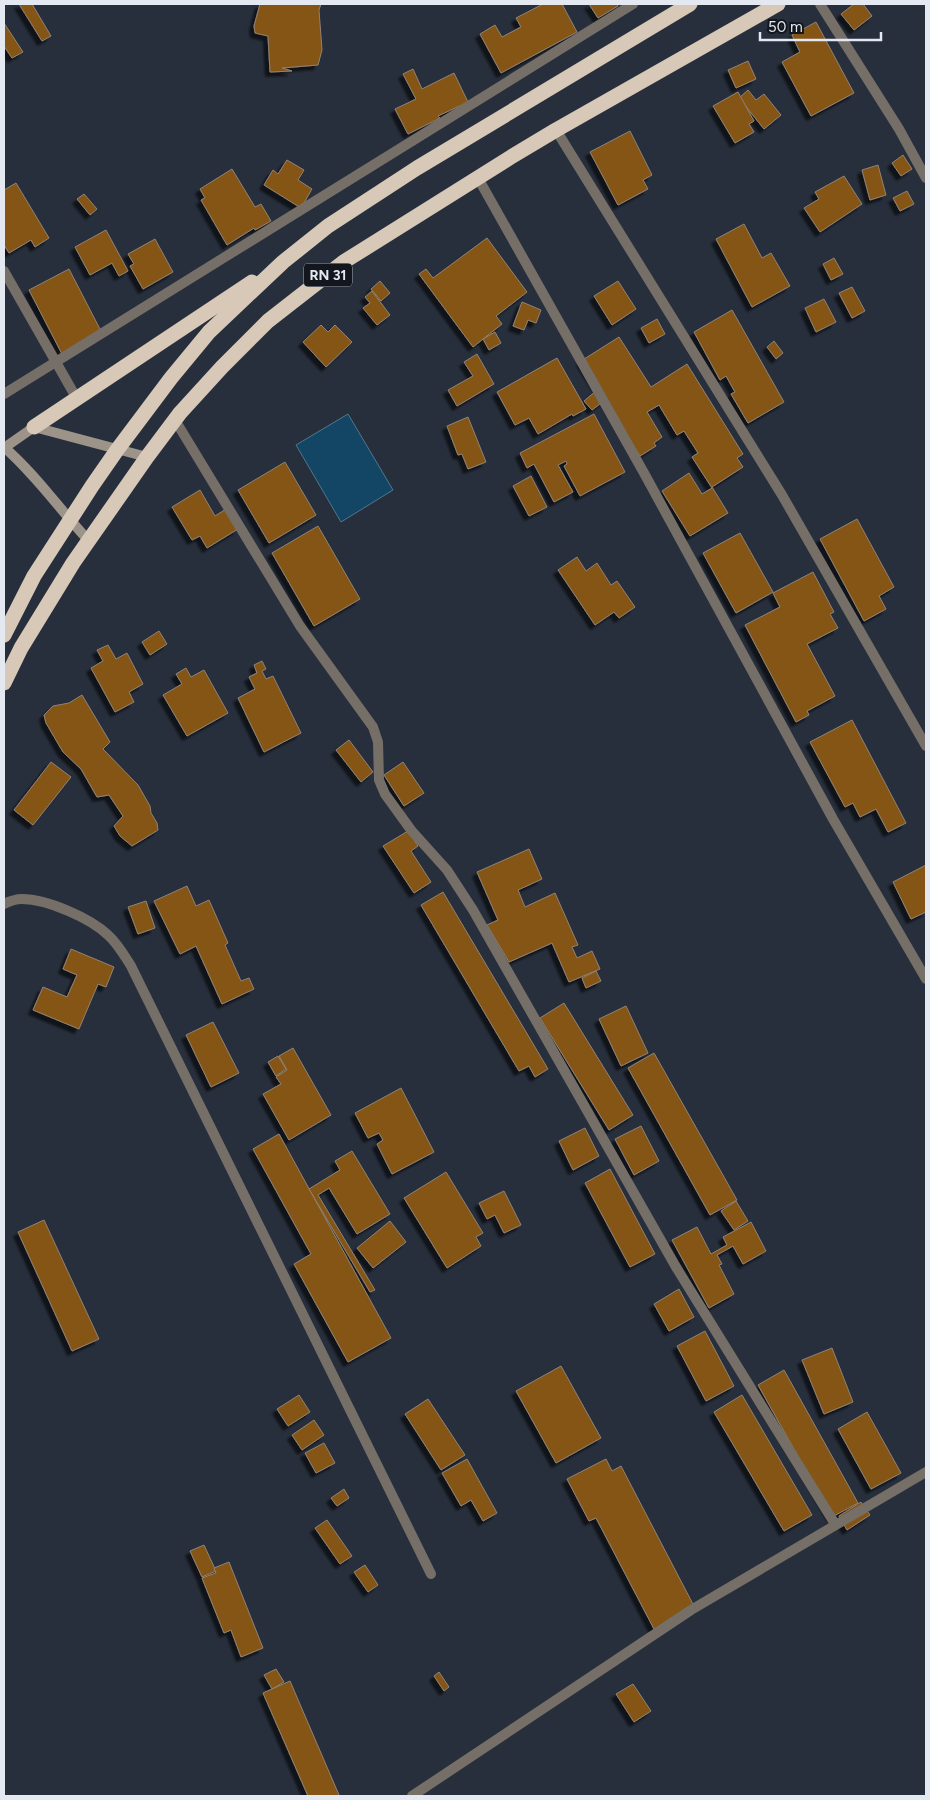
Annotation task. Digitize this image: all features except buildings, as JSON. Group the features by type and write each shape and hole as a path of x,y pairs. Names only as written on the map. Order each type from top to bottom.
{"highway":[{"name":"RN 31","path":"4,683 21,648 89,541 147,457 222,367 268,320 345,261 478,178 556,130 778,4"},
{"name":"RN 31","path":"4,635 34,576 118,450 172,378 210,332 283,262 328,226 416,168 682,6"},
{"path":"34,426 283,262"}],"street":[{"path":"4,394 633,4"},
{"path":"820,4 899,129 926,178"},
{"path":"556,130 782,496 926,746"},
{"path":"478,178 644,473 833,819 926,979"},
{"path":"4,270 77,398"},
{"path":"176,420 300,626 373,727 378,742 379,780 385,794 411,830 447,870 473,910 676,1267 835,1524"},
{"path":"89,541 37,480 4,448 34,426 147,457"},
{"path":"4,904 25,899 52,905 89,921 107,934 120,947 431,1574"},
{"path":"412,1796 691,1610 926,1472"}],"water":[{"path":"348,414 393,490 341,522 296,445"}]}
